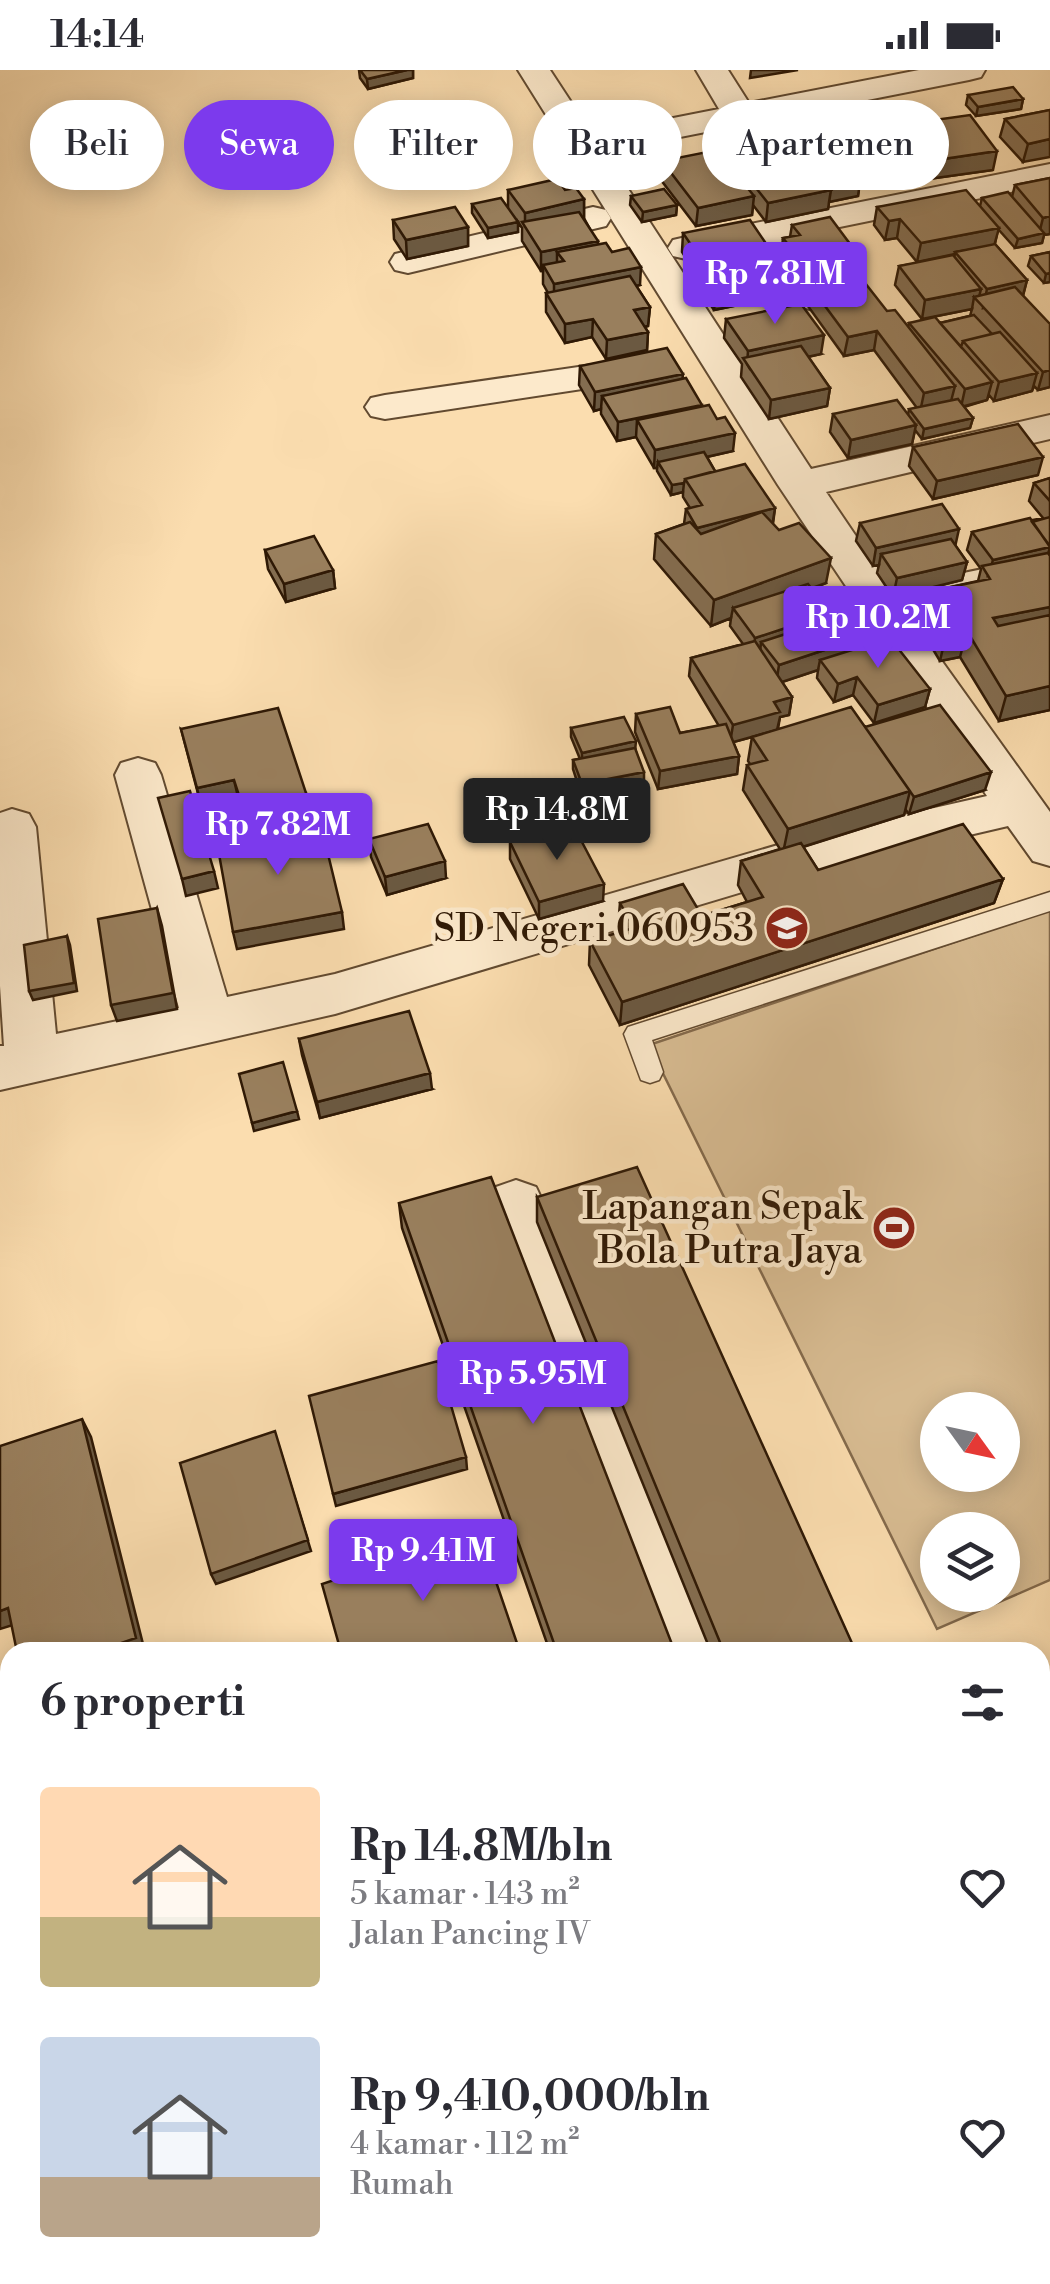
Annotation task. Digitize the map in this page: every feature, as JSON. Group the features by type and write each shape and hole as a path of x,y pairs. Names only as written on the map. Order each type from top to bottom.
{"street":[{"path":"534,70 553,100"},
{"path":"712,70 731,100"},
{"path":"823,100 969,70"},
{"path":"654,254 1050,174"},
{"path":"612,190 722,358 799,485 1050,848"},
{"path":"408,262 625,210"},
{"path":"758,233 810,298"},
{"path":"384,408 722,358"},
{"path":"799,485 1050,426"},
{"path":"882,605 1050,569"},
{"path":"138,775 208,1022"},
{"path":"12,826 16,1065 335,994 802,856 1019,806"},
{"path":"516,1204 689,1642"}],"lane":[{"path":"650,1072 637,1034 1050,901"}],"shaded area":[{"name":"Lapangan Sepak Bola Putra Jaya","path":"1050,910 1050,1580 1020,1593 1020,1512 920,1512 920,1595 649,1045"},
{"name":"Lapangan Sepak Bola Putra Jaya","path":"929,1612 976,1612 937,1629"}],"building":[{"path":"360,70 407,70 367,79"},
{"path":"1013,87 1023,99 978,107 968,95"},
{"path":"1050,110 1050,139 1028,144 1005,119"},
{"path":"970,115 997,151 949,158 949,118"},
{"path":"702,153 702,190 749,190 754,196 698,208 682,187 682,157"},
{"path":"1050,178 1050,216 1043,218 1015,185"},
{"path":"533,184 533,190 577,190 584,199 525,213 508,190"},
{"path":"665,190 677,205 643,212 631,196"},
{"path":"758,190 831,190 768,203"},
{"path":"966,190 999,228 921,243 900,219 889,221 877,207"},
{"path":"1008,192 1044,233 1018,239 982,198"},
{"path":"501,198 518,222 488,228 472,204"},
{"path":"455,207 468,227 406,240 393,220"},
{"path":"579,212 598,241 541,252 522,222"},
{"path":"830,217 856,252 802,262 783,238 800,235 792,225"},
{"path":"750,220 769,248 702,261 683,233"},
{"path":"606,243 612,252 629,248 641,267 554,284 543,265 564,261 557,252"},
{"path":"995,244 1027,280 987,289 955,252"},
{"path":"1050,252 1050,273 1046,274 1031,256"},
{"path":"762,253 780,278 716,291 698,265"},
{"path":"953,255 981,289 925,300 899,266"},
{"path":"858,274 887,311 895,310 955,386 924,393 877,331 848,337 808,283"},
{"path":"630,276 650,307 634,310 648,332 607,340 593,319 565,324 546,293"},
{"path":"1015,287 1050,324 1050,370 1043,372 974,297"},
{"path":"801,304 824,335 748,351 726,319"},
{"path":"974,315 992,334 963,341 961,347 940,323"},
{"path":"935,317 992,382 965,389 909,323"},
{"path":"1000,332 1037,373 999,382 963,341"},
{"path":"801,346 830,388 771,400 743,358"},
{"path":"667,348 683,374 595,392 580,366"},
{"path":"686,378 702,405 618,422 602,396"},
{"path":"958,399 973,418 924,429 909,409"},
{"path":"897,400 916,425 851,440 833,414"},
{"path":"709,405 717,419 725,417 735,433 655,450 637,420"},
{"path":"1018,424 1043,457 937,481 913,447"},
{"path":"704,452 715,471 685,479 684,483 672,485 658,462"},
{"path":"745,464 775,508 697,528 686,509 702,505 685,479"},
{"path":"1050,478 1050,501 1034,483"},
{"path":"942,504 959,529 876,548 860,523"},
{"path":"762,512 779,530 799,523 831,558 714,600 656,534 690,522 701,534"},
{"path":"1050,517 1050,546 1032,522"},
{"path":"1030,518 1050,547 993,560 972,532"},
{"path":"314,536 333,570 284,584 265,550"},
{"path":"951,539 967,562 897,578 881,554"},
{"path":"1048,553 1050,607 993,618 998,626 1050,615 1050,686 1006,696 967,631 946,635 925,601 946,597 941,589 990,579 982,566"},
{"path":"808,584 831,613 755,638 733,608"},
{"path":"860,610 879,632 779,665 761,642"},
{"path":"890,638 930,689 878,705 857,677 838,684 820,660"},
{"path":"755,641 792,697 774,702 780,712 733,725 691,658"},
{"path":"940,705 991,772 914,797 865,727"},
{"path":"670,707 680,733 726,724 739,756 660,771 636,714"},
{"path":"851,707 910,791 788,829 747,765 767,760 752,737"},
{"path":"278,708 306,793 243,808 234,780 197,788 181,729"},
{"path":"624,717 636,741 582,753 571,728"},
{"path":"635,748 644,772 582,784 573,760"},
{"path":"190,791 214,871 182,879 158,798"},
{"path":"428,824 445,861 385,877 369,839"},
{"path":"963,824 1003,879 622,1002 590,941 634,928 620,903 683,884 702,916 763,897 741,861 801,843 818,870"},
{"path":"321,825 342,912 233,932 217,843"},
{"path":"573,825 604,884 539,902 510,842"},
{"path":"157,908 173,993 111,1005 98,919"},
{"path":"67,936 74,983 29,991 24,945"},
{"path":"409,1011 430,1073 317,1102 299,1039"},
{"path":"283,1062 297,1111 252,1123 239,1074"},
{"path":"637,1167 851,1642 720,1642 537,1197"},
{"path":"491,1177 671,1642 553,1642 399,1203"},
{"path":"438,1361 466,1457 333,1494 309,1396"},
{"path":"82,1419 136,1638 124,1642 15,1642 8,1608 0,1611 0,1446"},
{"path":"275,1431 308,1540 211,1574 180,1463"},
{"path":"479,1532 517,1642 338,1642 322,1584"}],"place":[{"name":"SD Negeri 060953","path":"787,928"},
{"name":"Lapangan Sepak Bola Putra Jaya","path":"894,1228"}]}
